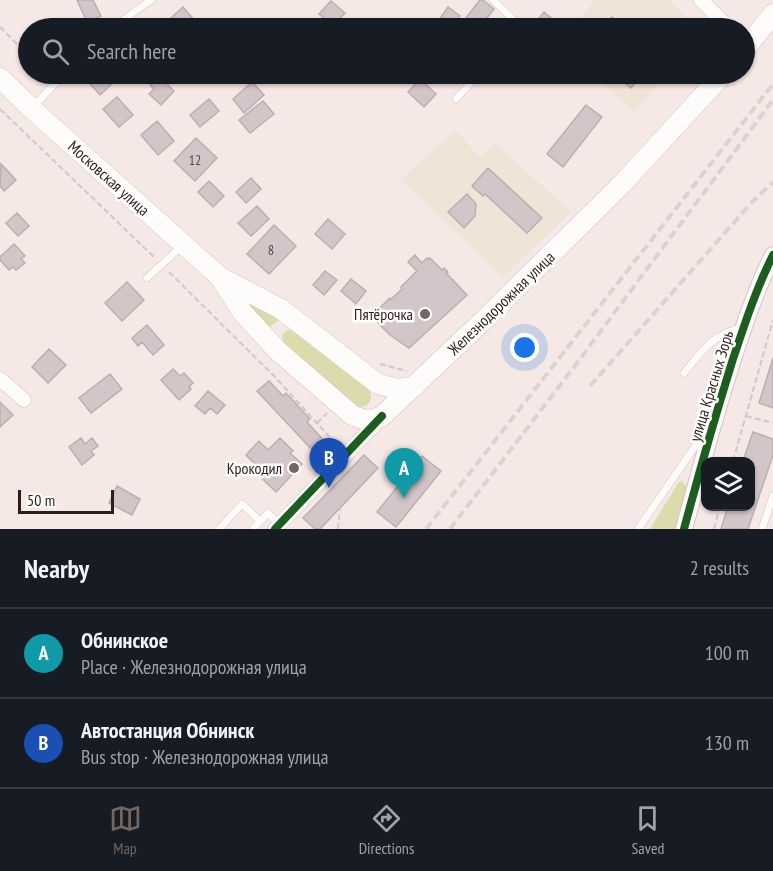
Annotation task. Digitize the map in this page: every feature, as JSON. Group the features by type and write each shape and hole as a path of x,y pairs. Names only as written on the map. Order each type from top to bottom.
{"main road":[{"path":"755,35 773,14"},
{"name":"Железнодорожная улица","path":"382,416 413,379 622,184 714,84"},
{"name":"Московская улица","path":"3,86 32,109 220,277 243,312 278,351 344,409"},
{"name":"Московская улица","path":"220,277 264,298 372,379"},
{"path":"278,351 274,340 278,330 285,322 296,320"},
{"path":"372,379 398,389 413,379"},
{"path":"344,409 366,420 382,416 386,404 372,379"}],"street":[{"path":"701,0 719,18"},
{"name":"улица Красных Зорь","path":"684,529 714,420 744,327 762,275 773,255"},
{"path":"0,379 24,400"},
{"path":"344,409 355,443"},
{"name":"Железнодорожная улица","path":"277,527 336,462 382,416"}],"lane":[{"path":"126,18 151,0"},
{"path":"493,0 512,18"},
{"path":"32,109 55,84"},
{"path":"456,99 469,84"},
{"path":"147,278 183,244"},
{"path":"684,373 710,342 724,332 744,327"},
{"path":"638,529 714,420"},
{"path":"762,529 773,496"},
{"path":"219,529 242,504 260,521"},
{"path":"253,529 268,513 277,527"}],"path":[{"path":"0,27 18,45"},
{"path":"0,109 275,377 334,442 336,462"},
{"path":"734,457 773,320"},
{"path":"372,379 376,363 413,379"},
{"path":"317,423 344,409"},
{"path":"746,416 773,423"},
{"path":"338,529 340,508"},
{"path":"714,529 719,511"}],"shaded area":[{"path":"595,0 669,0 686,18 580,18"},
{"path":"602,84 659,84 635,111"},
{"path":"455,130 480,157 495,143 571,212 503,278 401,179"}],"green space":[{"path":"243,298 282,317 269,328"},
{"path":"292,329 369,389 371,397 368,404 355,407 284,344 282,335"},
{"path":"682,481 687,488 675,529 650,529 678,483"}],"building":[{"path":"77,0 93,0 101,16 85,18"},
{"path":"480,0 494,9 487,18 466,18"},
{"path":"331,1 345,13 340,18 324,18 319,14"},
{"path":"183,7 193,18 171,18"},
{"path":"448,7 460,16 458,18 440,18"},
{"path":"544,12 551,18 539,18"},
{"path":"90,84 112,84 100,95"},
{"path":"167,84 174,91 161,105 149,94 154,89 150,85"},
{"path":"250,84 254,84 264,95 244,113 233,99"},
{"path":"415,84 425,84 436,94 424,107 408,92"},
{"path":"117,97 133,115 119,127 103,109"},
{"path":"209,99 219,111 200,127 190,115"},
{"path":"263,101 274,114 250,133 239,120"},
{"path":"586,105 602,117 563,167 547,154"},
{"path":"157,121 174,141 158,155 141,135"},
{"path":"196,138 217,158 195,181 174,161"},
{"path":"1,164 16,180 4,191 0,186"},
{"path":"488,168 542,218 527,233 485,194 483,196 472,186"},
{"path":"251,178 261,189 246,203 236,192"},
{"path":"209,181 224,196 213,207 198,192"},
{"path":"467,194 476,204 475,216 464,228 448,212"},
{"path":"257,206 269,219 251,236 238,223"},
{"path":"17,213 29,226 18,236 6,223"},
{"path":"328,219 345,234 332,249 315,234"},
{"path":"274,225 296,246 269,274 247,254"},
{"path":"14,244 25,256 21,259 25,263 16,270 13,267 9,270 0,257"},
{"path":"415,255 422,263 430,258 442,270 444,268 467,295 409,348 390,335 371,316 402,289 401,287 417,271 408,262"},
{"path":"325,271 337,280 324,295 313,285"},
{"path":"351,279 366,291 356,304 341,291"},
{"path":"127,282 144,300 122,321 105,303"},
{"path":"147,325 164,345 153,355 142,342 138,346 132,338"},
{"path":"49,349 66,365 48,383 32,367"},
{"path":"773,358 773,408 759,403"},
{"path":"173,369 180,376 184,373 193,383 189,387 191,389 179,400 161,380"},
{"path":"110,374 122,389 91,413 79,398"},
{"path":"269,381 283,396 286,393 310,419 307,422 327,444 316,454 257,391"},
{"path":"208,391 225,405 217,414 210,408 205,414 195,406"},
{"path":"0,402 13,415 0,427"},
{"path":"753,432 773,439 773,455 755,508 755,457 744,457"},
{"path":"81,438 85,444 92,438 98,446 91,451 94,455 82,465 69,447"},
{"path":"280,438 293,451 290,453 302,464 276,492 251,468 255,464 246,455 259,441 268,450"},
{"path":"364,455 378,468 320,529 315,529 303,518"},
{"path":"422,456 441,471 396,527 377,512"},
{"path":"117,486 140,499 132,515 109,503"},
{"path":"726,511 754,511 748,529 721,529"}],"railway":[{"path":"426,529 773,84"},
{"path":"450,529 773,100"},
{"path":"590,386 752,202 773,182"}],"cycle path":[{"path":"684,529 732,362 756,294 773,255"},
{"path":"275,529 382,416"}],"place":[{"name":"Пятёрочка","path":"425,314"},
{"name":"Крокодил","path":"294,468"},
{"name":"Автостанция Обнинск","path":"329,488"},
{"name":"Обнинское","path":"404,498"}]}
